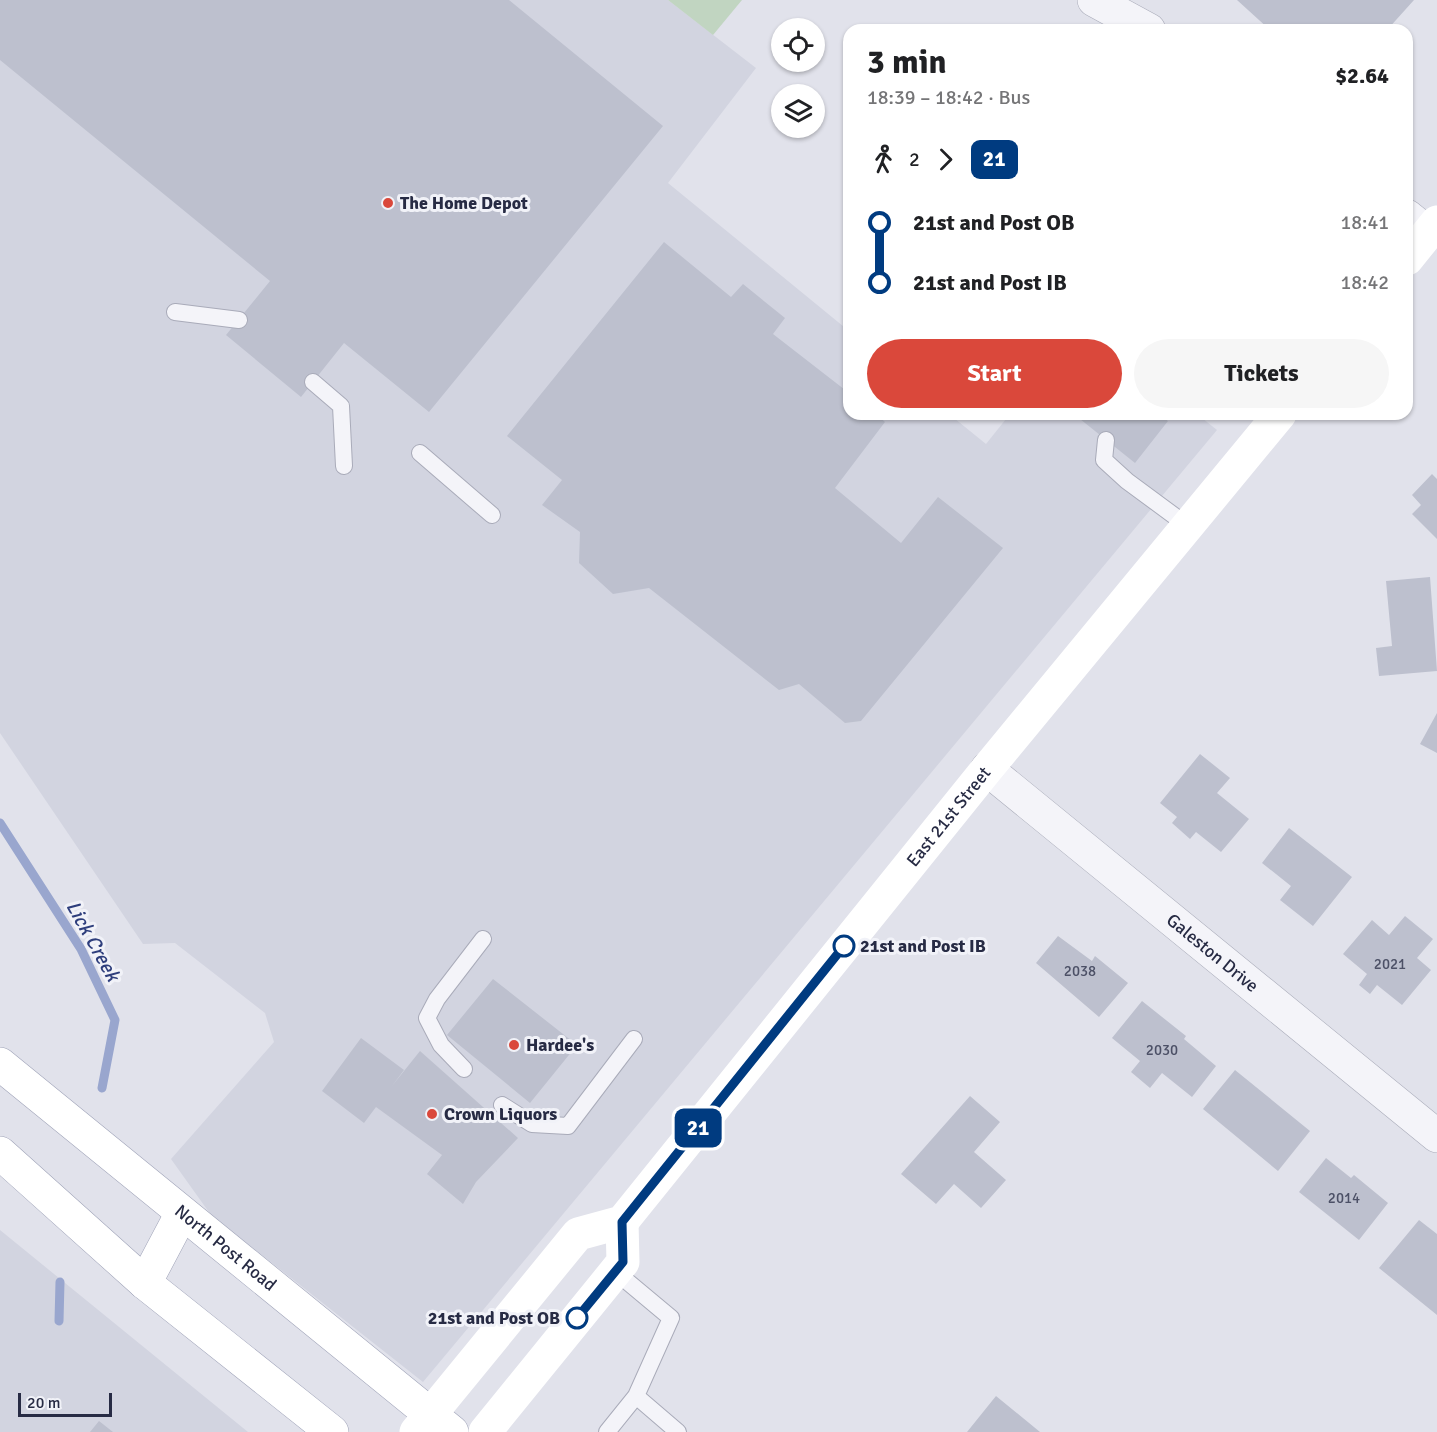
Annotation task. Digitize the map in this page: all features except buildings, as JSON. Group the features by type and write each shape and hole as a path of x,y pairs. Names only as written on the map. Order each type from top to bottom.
{"main road":[{"path":"1413,246 1424,223"},
{"name":"East 21st Street","path":"622,1222 987,769 1275,420"},
{"name":"North Post Road","path":"0,1064 182,1212 433,1426"},
{"path":"0,1153 145,1282 332,1432"},
{"path":"145,1282 182,1212"},
{"path":"433,1426 578,1234 622,1222 623,1262 485,1432"}],"street":[{"path":"1094,0 1138,24"},
{"name":"Galeston Drive","path":"987,769 1437,1136"}],"lane":[{"path":"176,312 239,320"},
{"path":"313,382 341,406 344,466"},
{"path":"1106,440 1104,460 1126,481 1188,526"},
{"path":"420,453 492,515"},
{"path":"464,1069 441,1045 427,1018 437,999 483,939"},
{"path":"502,1105 532,1124 568,1126 634,1039"},
{"path":"607,1432 636,1396 671,1318 616,1272"},
{"path":"636,1396 677,1432"}],"shaded area":[{"path":"0,0 668,0 756,68 668,183 843,326 843,420 956,420 986,444 1005,420 1204,420 1217,430 423,1382 211,1215 171,1159 274,1042 265,1013 175,943 143,944 0,733"},
{"path":"0,1230 248,1432 0,1432"}],"green space":[{"path":"668,0 742,0 713,35"}],"waterway":[{"name":"Lick Creek","path":"0,823 81,949 115,1020 102,1088"},
{"name":"Lick Creek","path":"59,1321 60,1282"}],"bus line":[{"name":"21","path":"577,1318 623,1262 622,1222 844,946"}],"place":[{"name":"The Home Depot","path":"388,203"},
{"name":"21st and Post IB","path":"844,946"},
{"name":"Hardee's","path":"514,1045"},
{"name":"Crown Liquors","path":"432,1114"},
{"name":"21st and Post OB","path":"577,1318"}]}
